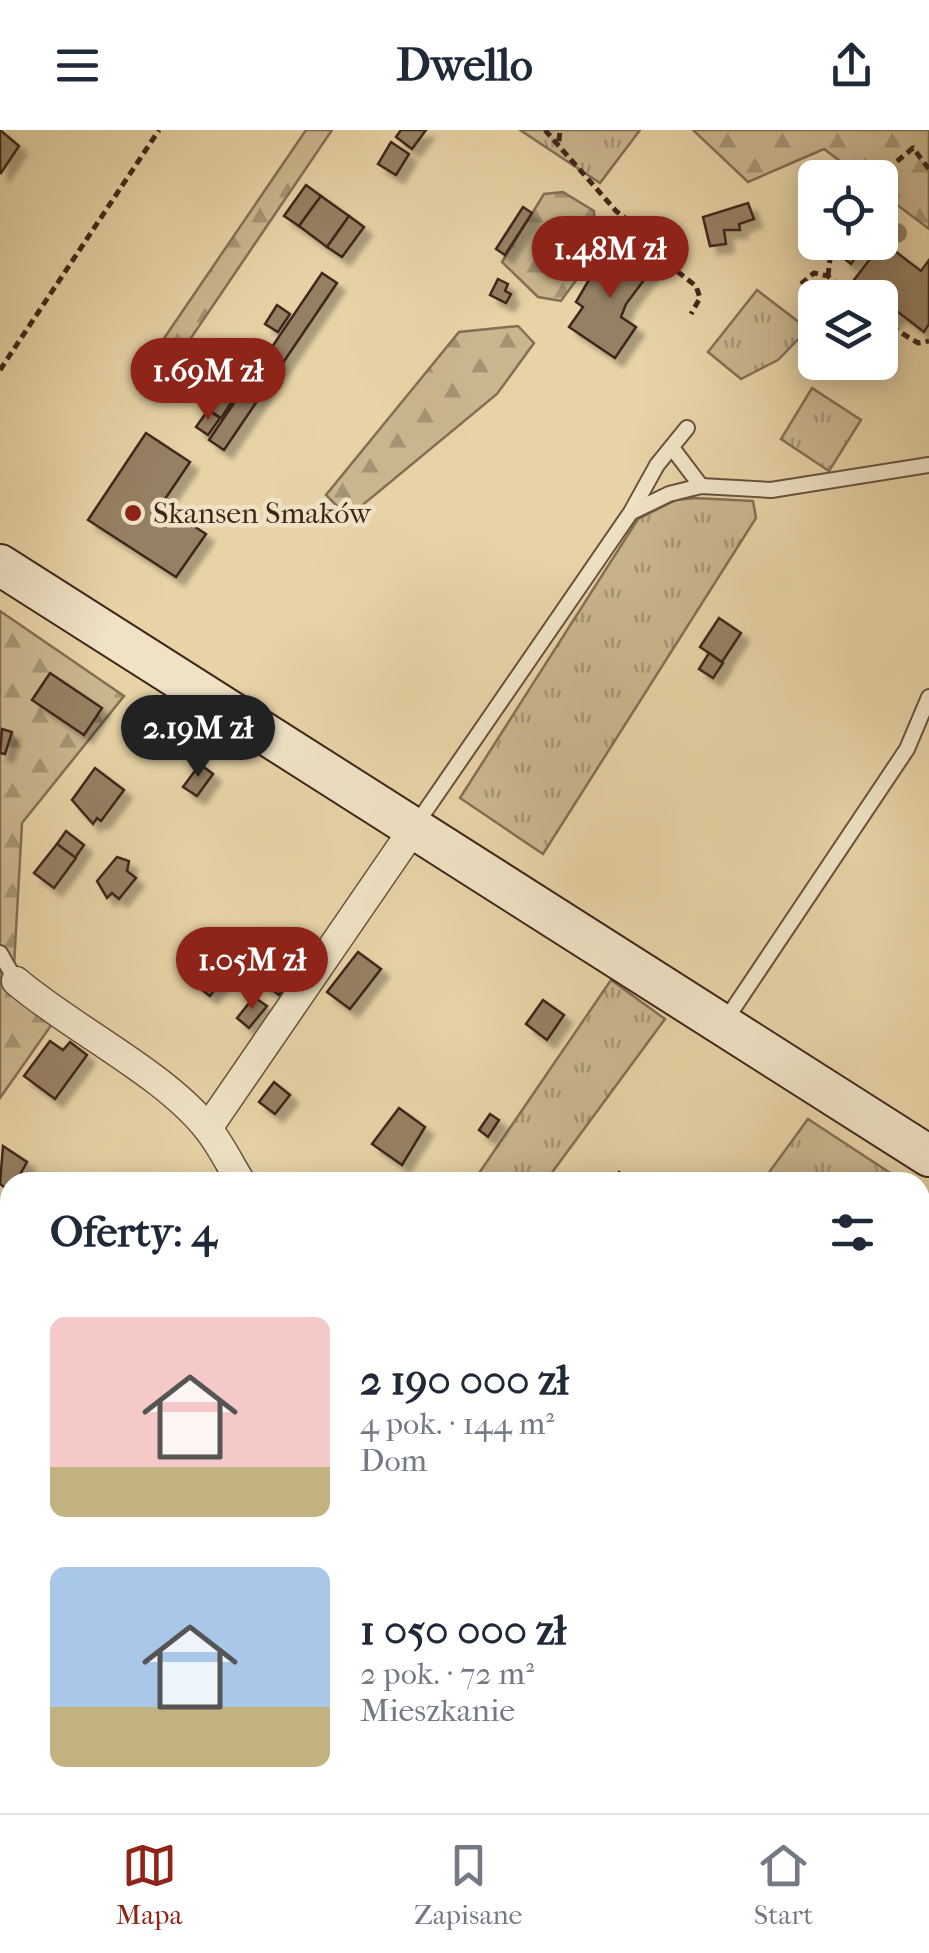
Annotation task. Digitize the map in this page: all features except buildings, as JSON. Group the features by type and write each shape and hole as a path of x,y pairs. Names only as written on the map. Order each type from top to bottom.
{"main road":[{"path":"0,565 929,1156"}],"street":[{"path":"208,1128 412,830"},
{"path":"16,980 53,1012 160,1086 208,1128 236,1172"}],"lane":[{"path":"412,830 631,512 657,465 687,428"},
{"path":"673,449 701,486"},
{"path":"631,512 669,494 701,486 772,490 929,465"},
{"path":"722,1025 907,749 929,697"},
{"path":"0,952 16,980"}],"path":[{"path":"0,370 159,130"},
{"path":"546,130 616,211 655,242 669,265 696,286 700,298 691,314"},
{"path":"558,141 560,130"},
{"path":"898,160 912,148 929,169"},
{"path":"828,276 830,260"},
{"path":"806,280 814,273 833,280"},
{"path":"898,331 918,343 929,341"}],"green space":[{"path":"306,130 332,130 155,391 137,378"},
{"path":"520,130 640,130 600,183"},
{"path":"693,130 929,130 929,229 898,206 898,160 839,160 824,149 748,182"},
{"path":"563,192 594,211 596,253 561,301 538,297 502,262 544,194"},
{"path":"757,290 798,321 798,339 778,360 741,379 708,352"},
{"path":"518,326 534,343 497,394 348,517 326,495 459,332"},
{"path":"812,388 861,420 829,471 781,439"},
{"path":"676,500 753,501 756,518 543,854 460,798 638,519"},
{"path":"0,611 124,696 22,823 14,966 4,989 52,1024 0,1098"},
{"path":"611,980 665,1019 552,1172 480,1172"},
{"path":"808,1119 889,1172 769,1172"}],"place":[{"name":"Skansen Smaków","path":"133,513"}]}
